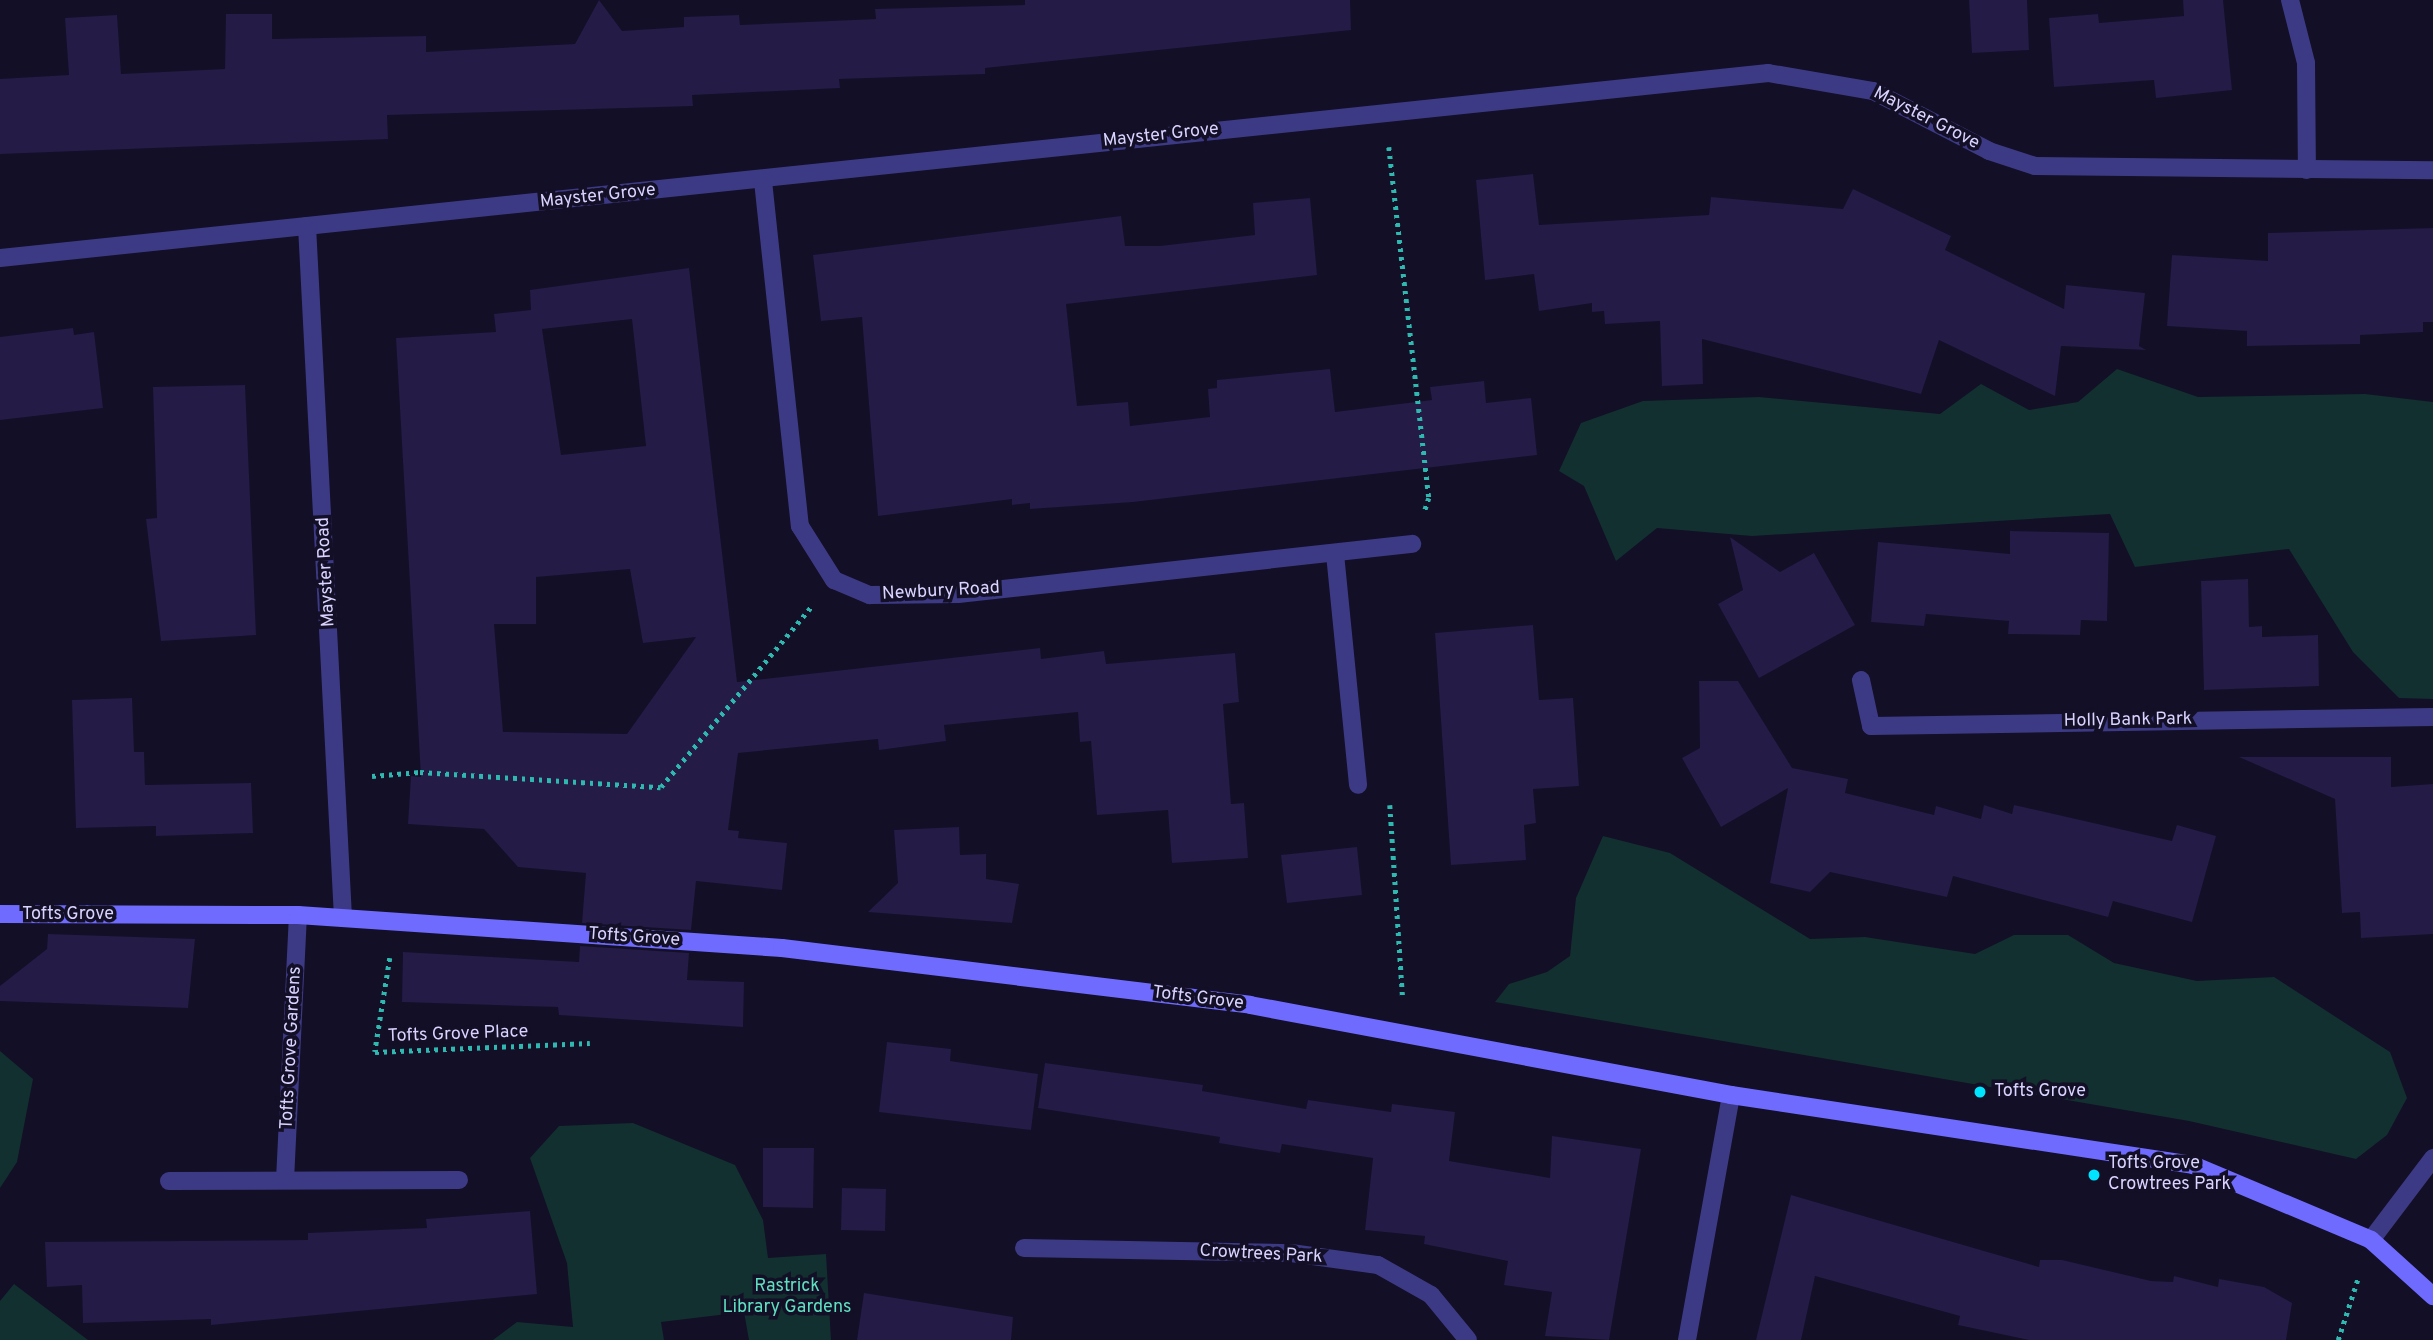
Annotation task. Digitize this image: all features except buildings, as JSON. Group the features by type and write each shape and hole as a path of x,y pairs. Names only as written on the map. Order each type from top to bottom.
{"street":[{"path":"2290,0 2307,77 2307,170"},
{"name":"Mayster Grove","path":"0,258 1768,73 1873,91 1989,151 2035,166 2433,170"},
{"path":"763,180 800,526 834,580"},
{"name":"Mayster Road","path":"307,226 343,918"},
{"name":"Newbury Road","path":"834,580 870,595 958,594 1412,544"},
{"path":"1335,554 1358,785"},
{"name":"Holly Bank Park","path":"1861,680 1871,726 2433,717"},
{"name":"Tofts Grove","path":"0,914 299,915 782,948 1250,1005 1731,1095 2193,1165 2371,1240 2433,1296"},
{"name":"Tofts Grove Gardens","path":"285,1180 299,915"},
{"path":"1687,1340 1731,1095"},
{"path":"2371,1240 2433,1158"},
{"path":"169,1181 459,1180"},
{"name":"Crowtrees Park","path":"1024,1248 1291,1253 1378,1265 1431,1295 1468,1340"}],"path":[{"path":"1385,112 1429,498 1412,544"},
{"path":"379,775 661,787 834,580"},
{"path":"1390,814 1401,969"},
{"name":"Tofts Grove Place","path":"396,922 375,1052 590,1043"},
{"path":"2338,1340 2371,1240"}],"green space":[{"path":"2117,369 2198,397 2365,394 2433,402 2433,699 2399,698 2353,652 2289,549 2135,567 2110,514 1752,536 1657,528 1616,561 1584,486 1559,471 1581,423 1643,401 1759,397 1940,414 1981,384 2029,410 2078,402"},
{"path":"1603,836 1670,853 1810,939 1865,937 1975,954 2014,935 2068,935 2114,963 2197,981 2274,977 2390,1052 2407,1098 2387,1135 2356,1159 2189,1121 1495,1002 1509,984 1547,972 1570,956 1576,898"},
{"path":"0,1051 33,1079 17,1162 0,1188"},
{"name":"Rastrick Library Gardens","path":"633,1123 735,1165 763,1220 768,1258 826,1254 831,1340 749,1340 744,1312 661,1322 664,1340 493,1340 517,1322 573,1327 567,1263 530,1158 559,1126"},
{"path":"14,1284 88,1340 0,1340 0,1301"}],"place":[{"name":"Tofts Grove","path":"1980,1092"},
{"name":"Tofts Grove Crowtrees Park","path":"2094,1175"}]}
